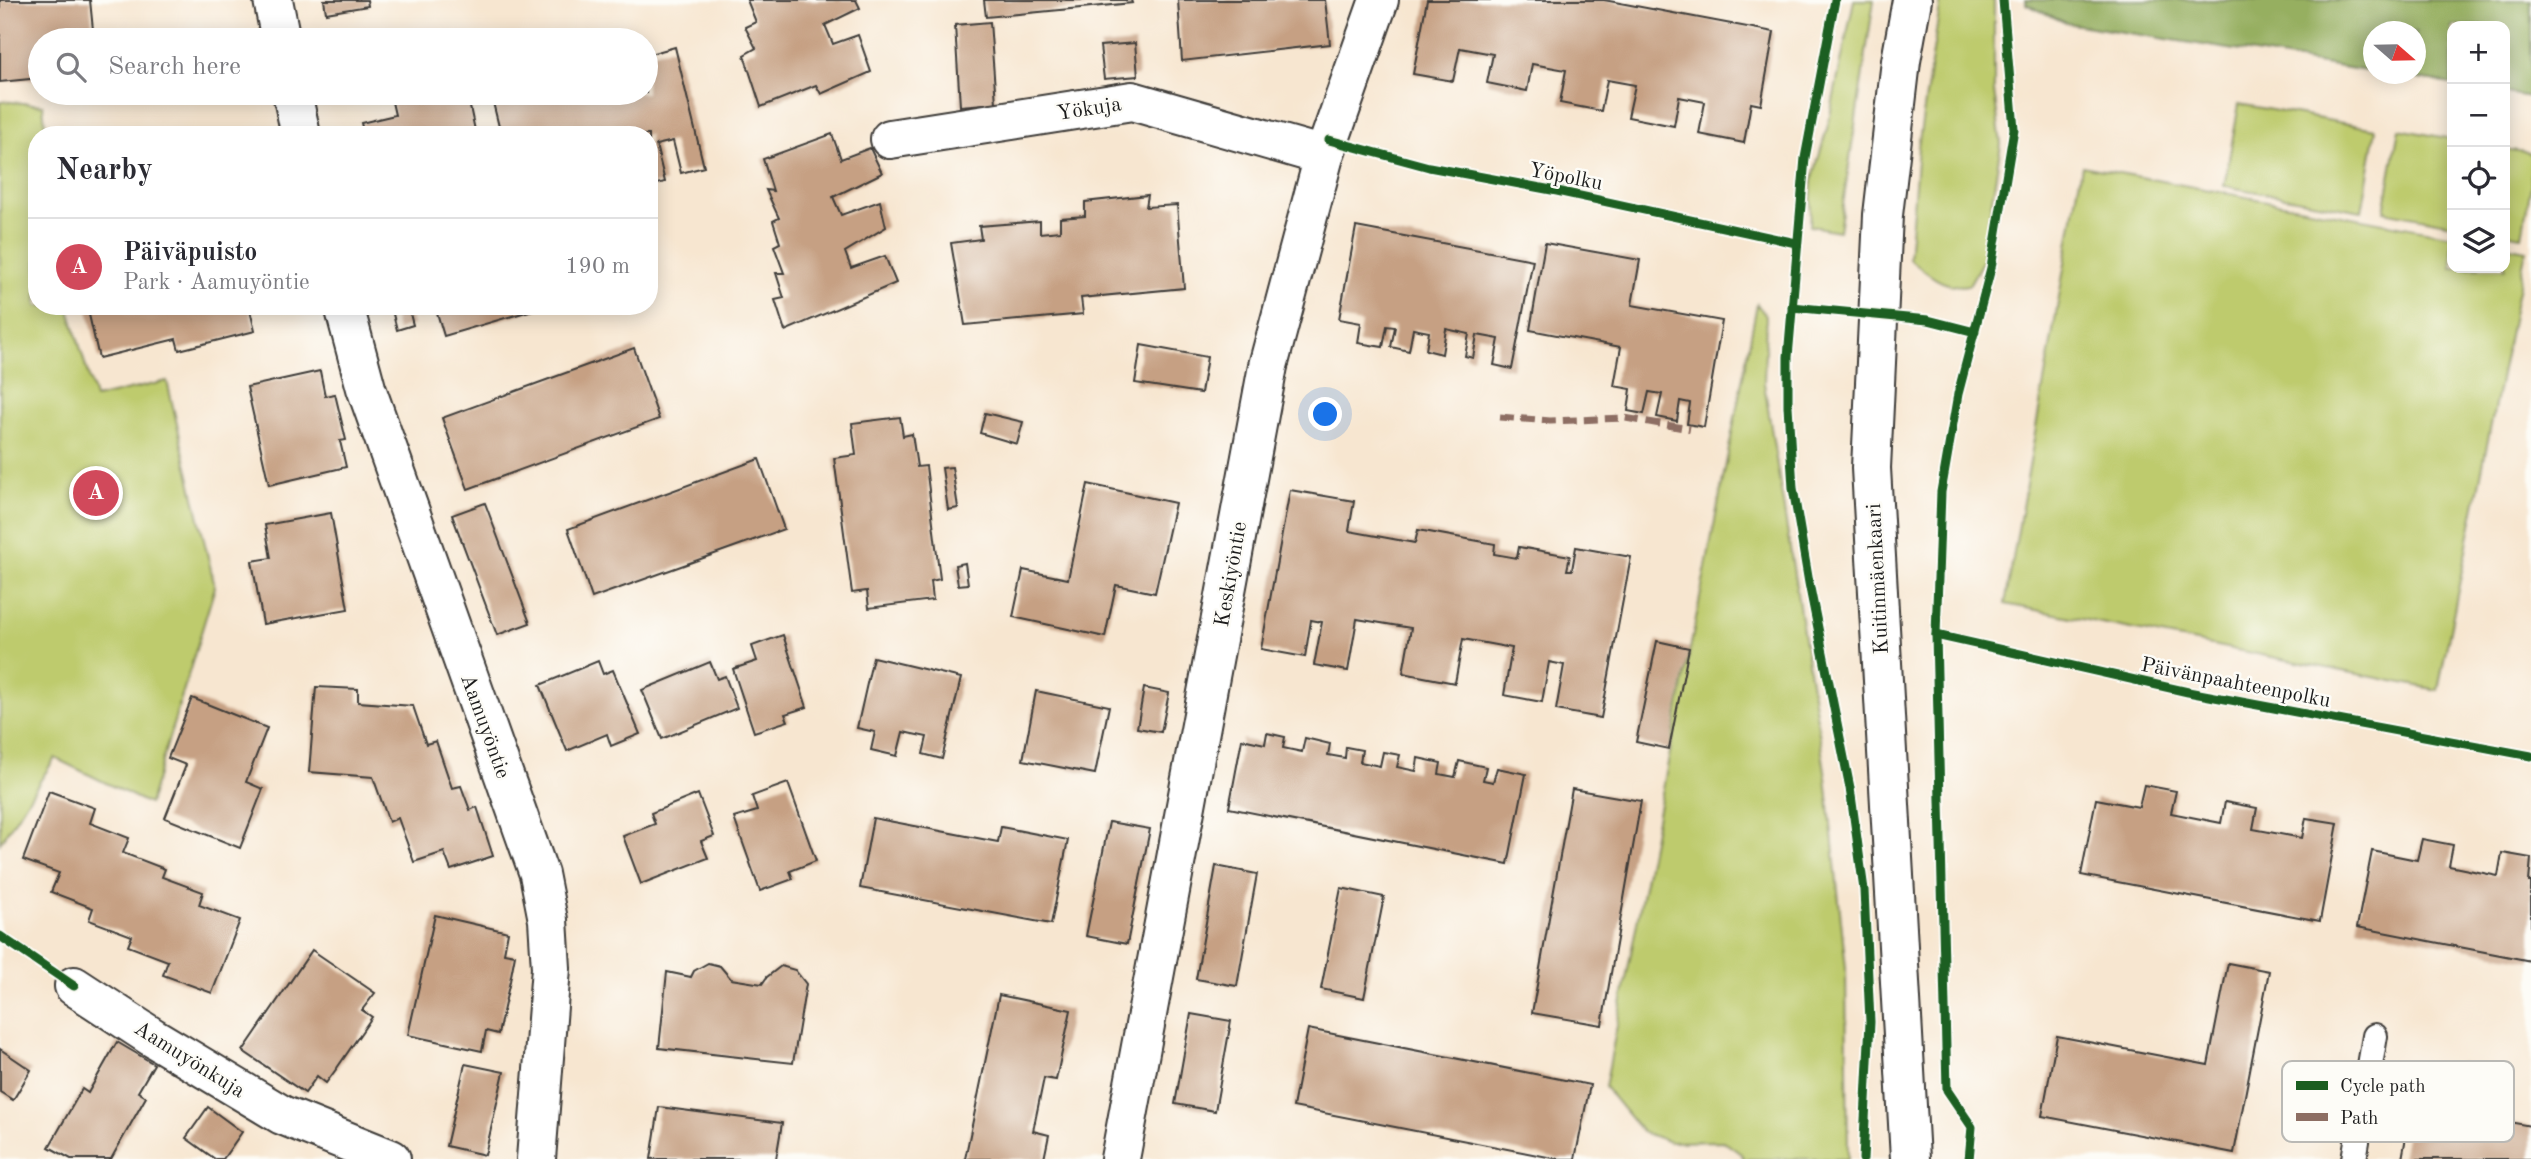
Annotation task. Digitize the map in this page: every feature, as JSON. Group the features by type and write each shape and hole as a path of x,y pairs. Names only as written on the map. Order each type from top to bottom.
{"street":[{"path":"273,0 279,28"},
{"name":"Keskiyöntie","path":"1120,1159 1268,366 1324,156 1379,0"},
{"name":"Kuitinmäenkaari","path":"1910,1159 1871,468 1883,215 1901,61 1912,0"},
{"name":"Yökuja","path":"890,139 1132,101 1324,156"},
{"path":"295,105 299,126"},
{"name":"Aamuyöntie","path":"346,315 366,388 539,874 548,920 551,968 536,1159"},
{"name":"Aamuyönkuja","path":"74,985 152,1037 282,1115 391,1159"}],"lane":[{"path":"2371,1061 2375,1036"}],"green space":[{"path":"1854,0 1874,0 1839,231 1810,226 1812,181 1828,125"},
{"path":"1941,0 1994,0 1994,91 2001,144 1982,262 1969,285 1959,286 1930,275 1909,259 1918,147"},
{"path":"2026,0 2531,0 2531,97 2510,94 2510,21 2447,21 2447,83 2426,80 2426,21 2363,21 2363,70 2066,23 2026,4"},
{"path":"0,101 43,105 45,126 28,126 28,315 71,315 95,398 167,381 215,587 149,804 55,758 0,843"},
{"path":"2239,104 2376,129 2362,211 2224,186"},
{"path":"2399,129 2447,138 2447,223 2384,211"},
{"path":"2510,150 2531,153 2531,185 2522,236 2510,234"},
{"path":"2082,166 2447,235 2447,273 2510,273 2510,247 2526,250 2438,690 2005,604"},
{"path":"1757,304 1766,316 1764,383 1826,777 1846,968 1848,1159 1744,1159 1723,1141 1670,1142 1642,1132 1605,1087"}],"building":[{"path":"0,0 90,0 93,28 28,28 28,79 0,82"},
{"path":"324,0 367,0 368,6 326,13"},
{"path":"747,0 856,0 860,8 825,25 833,44 858,35 871,72 821,94 816,85 761,107 744,55 756,48 745,27 756,22"},
{"path":"984,0 1131,0 1132,3 986,17"},
{"path":"1178,0 1325,0 1330,44 1182,61"},
{"path":"1427,0 1604,0 1774,32 1761,105 1751,103 1744,143 1699,134 1705,102 1679,97 1674,126 1628,117 1635,85 1607,80 1601,111 1560,103 1566,70 1532,64 1527,91 1487,83 1493,54 1460,48 1453,81 1413,74"},
{"path":"990,22 996,103 960,106 955,25"},
{"path":"1135,43 1138,76 1104,79 1100,46"},
{"path":"675,47 704,167 681,173 673,141 658,145 658,126 499,126 494,105 658,105 658,52"},
{"path":"393,105 470,105 474,126 362,126 361,123 395,115"},
{"path":"832,134 841,159 870,148 882,173 833,197 841,215 880,201 886,227 845,252 851,268 885,256 896,283 785,331 775,300 784,298 776,273 784,273 774,246 780,243 773,221 779,218 766,190 773,191 763,159"},
{"path":"658,153 665,182 658,184"},
{"path":"1148,195 1146,207 1177,205 1184,288 1081,298 1083,314 965,325 951,243 981,239 979,226 1040,221 1040,233 1060,231 1060,218 1085,216 1085,202"},
{"path":"1356,227 1533,260 1512,369 1494,365 1499,339 1477,335 1473,358 1465,356 1469,334 1446,329 1442,354 1426,350 1429,332 1413,329 1409,351 1391,347 1395,327 1387,326 1383,347 1358,343 1361,323 1339,319"},
{"path":"1545,243 1640,260 1632,305 1722,321 1704,427 1687,424 1690,403 1680,401 1677,421 1657,417 1662,394 1649,392 1644,414 1628,411 1631,389 1614,386 1621,347 1530,330"},
{"path":"89,315 251,315 255,331 179,350 176,339 99,358"},
{"path":"393,315 410,315 413,325 397,330"},
{"path":"438,315 516,315 444,336"},
{"path":"1141,345 1207,357 1201,393 1135,383"},
{"path":"634,348 659,419 468,489 442,418"},
{"path":"320,371 325,396 335,394 346,440 340,441 346,467 269,485 247,387"},
{"path":"985,413 1023,422 1017,444 980,433"},
{"path":"900,417 903,436 912,434 917,467 926,466 940,579 931,581 933,600 869,608 867,591 852,593 834,458 856,455 852,423"},
{"path":"759,459 784,529 592,598 568,529"},
{"path":"952,467 958,508 948,510 942,468"},
{"path":"1088,484 1175,503 1155,593 1116,585 1105,637 1013,617 1023,570 1068,579"},
{"path":"1290,490 1354,501 1349,531 1415,543 1418,530 1495,544 1494,554 1517,558 1519,547 1570,556 1567,570 1572,570 1576,547 1631,557 1601,718 1556,710 1564,665 1549,662 1542,702 1504,695 1512,648 1463,639 1455,683 1403,673 1411,628 1357,619 1348,671 1314,665 1322,622 1311,620 1305,657 1261,649"},
{"path":"485,503 530,623 497,635 452,515"},
{"path":"331,513 348,609 263,624 252,561 271,558 265,525"},
{"path":"965,563 968,584 958,585 955,565"},
{"path":"783,635 807,707 785,714 788,721 754,732 733,669 757,661 752,646"},
{"path":"1657,641 1689,648 1669,749 1636,742"},
{"path":"873,657 961,678 942,759 923,754 927,737 903,732 897,756 871,750 875,732 857,728"},
{"path":"598,661 603,674 613,670 640,734 611,746 607,734 567,751 540,685"},
{"path":"710,662 717,679 725,676 737,708 662,739 642,690"},
{"path":"316,687 358,689 358,702 413,706 426,744 436,741 452,788 461,786 470,810 477,807 493,856 451,870 444,852 414,862 398,818 389,822 373,777 309,772"},
{"path":"1144,688 1169,693 1161,732 1137,728"},
{"path":"1036,691 1109,706 1095,774 1023,760"},
{"path":"192,698 267,728 246,782 263,789 240,848 165,818 186,765 168,758"},
{"path":"1267,733 1285,737 1283,748 1302,752 1305,738 1330,744 1328,755 1345,758 1346,747 1362,750 1360,762 1380,766 1383,752 1400,755 1397,767 1416,771 1418,758 1441,763 1439,774 1455,777 1459,761 1486,767 1483,780 1493,782 1497,768 1526,774 1508,864 1229,808 1242,739 1265,744"},
{"path":"788,783 816,861 790,871 793,879 760,891 734,818 757,811 752,796"},
{"path":"2144,785 2176,791 2171,813 2221,823 2225,802 2257,808 2253,829 2302,838 2306,818 2338,823 2320,921 2081,875 2096,799 2139,807"},
{"path":"1572,789 1641,801 1602,1025 1532,1013"},
{"path":"49,791 95,808 90,823 129,838 123,853 165,869 162,877 203,892 199,905 240,920 212,993 163,975 168,961 128,946 132,936 89,920 93,908 51,892 59,873 23,860"},
{"path":"698,794 714,836 701,841 708,858 641,884 623,836 655,824 651,813"},
{"path":"873,818 998,842 1001,827 1068,840 1051,924 860,888"},
{"path":"1109,822 1150,829 1127,944 1086,936"},
{"path":"2422,839 2453,845 2449,866 2498,876 2502,853 2531,858 2531,961 2357,927 2372,851 2417,860"},
{"path":"1216,866 1257,874 1237,986 1196,979"},
{"path":"1341,888 1384,897 1364,998 1321,989"},
{"path":"435,915 508,932 504,953 515,955 510,981 498,1034 486,1031 482,1051 408,1035"},
{"path":"312,950 375,993 362,1010 372,1017 337,1068 326,1083 317,1076 305,1093 243,1051"},
{"path":"708,963 720,966 731,979 762,984 781,966 795,970 806,984 793,1063 659,1048 667,972 691,977 694,971"},
{"path":"2228,963 2269,971 2234,1153 2042,1116 2057,1036 2208,1065"},
{"path":"999,995 1071,1010 1056,1080 1044,1078 1033,1131 1049,1135 1044,1159 965,1159"},
{"path":"1191,1014 1231,1021 1215,1111 1175,1104"},
{"path":"1308,1029 1590,1085 1575,1159 1558,1159 1293,1107"},
{"path":"117,1042 154,1064 138,1092 146,1097 111,1159 71,1159 49,1147 82,1089 88,1093"},
{"path":"0,1049 31,1070 13,1100 0,1092"},
{"path":"465,1064 504,1072 485,1155 446,1146"},
{"path":"208,1107 242,1132 223,1159 215,1159 186,1138"},
{"path":"659,1107 782,1123 776,1159 651,1159"},
{"path":"2514,1123 2531,1126 2531,1159 2402,1159 2405,1142 2514,1142"}],"marked path":[{"path":"1500,417 1550,421 1625,418 1690,429"}],"cycle path":[{"path":"1835,0 1805,158 1788,357 1788,406 1793,488 1850,788 1864,890 1870,1022 1863,1159"},
{"path":"1969,1159 1972,1127 1947,1090 1936,635 1941,492 1958,394 1991,268 2014,129 2003,0"},
{"name":"Yöpolku","path":"1329,140 1429,167 1557,191 1796,243"},
{"path":"1792,307 1928,320 1975,332"},
{"name":"Päivänpaahteenpolku","path":"1936,635 2188,692 2531,756"},
{"path":"0,936 74,986"}],"place":[{"name":"Päiväpuisto","path":"96,493"}]}
